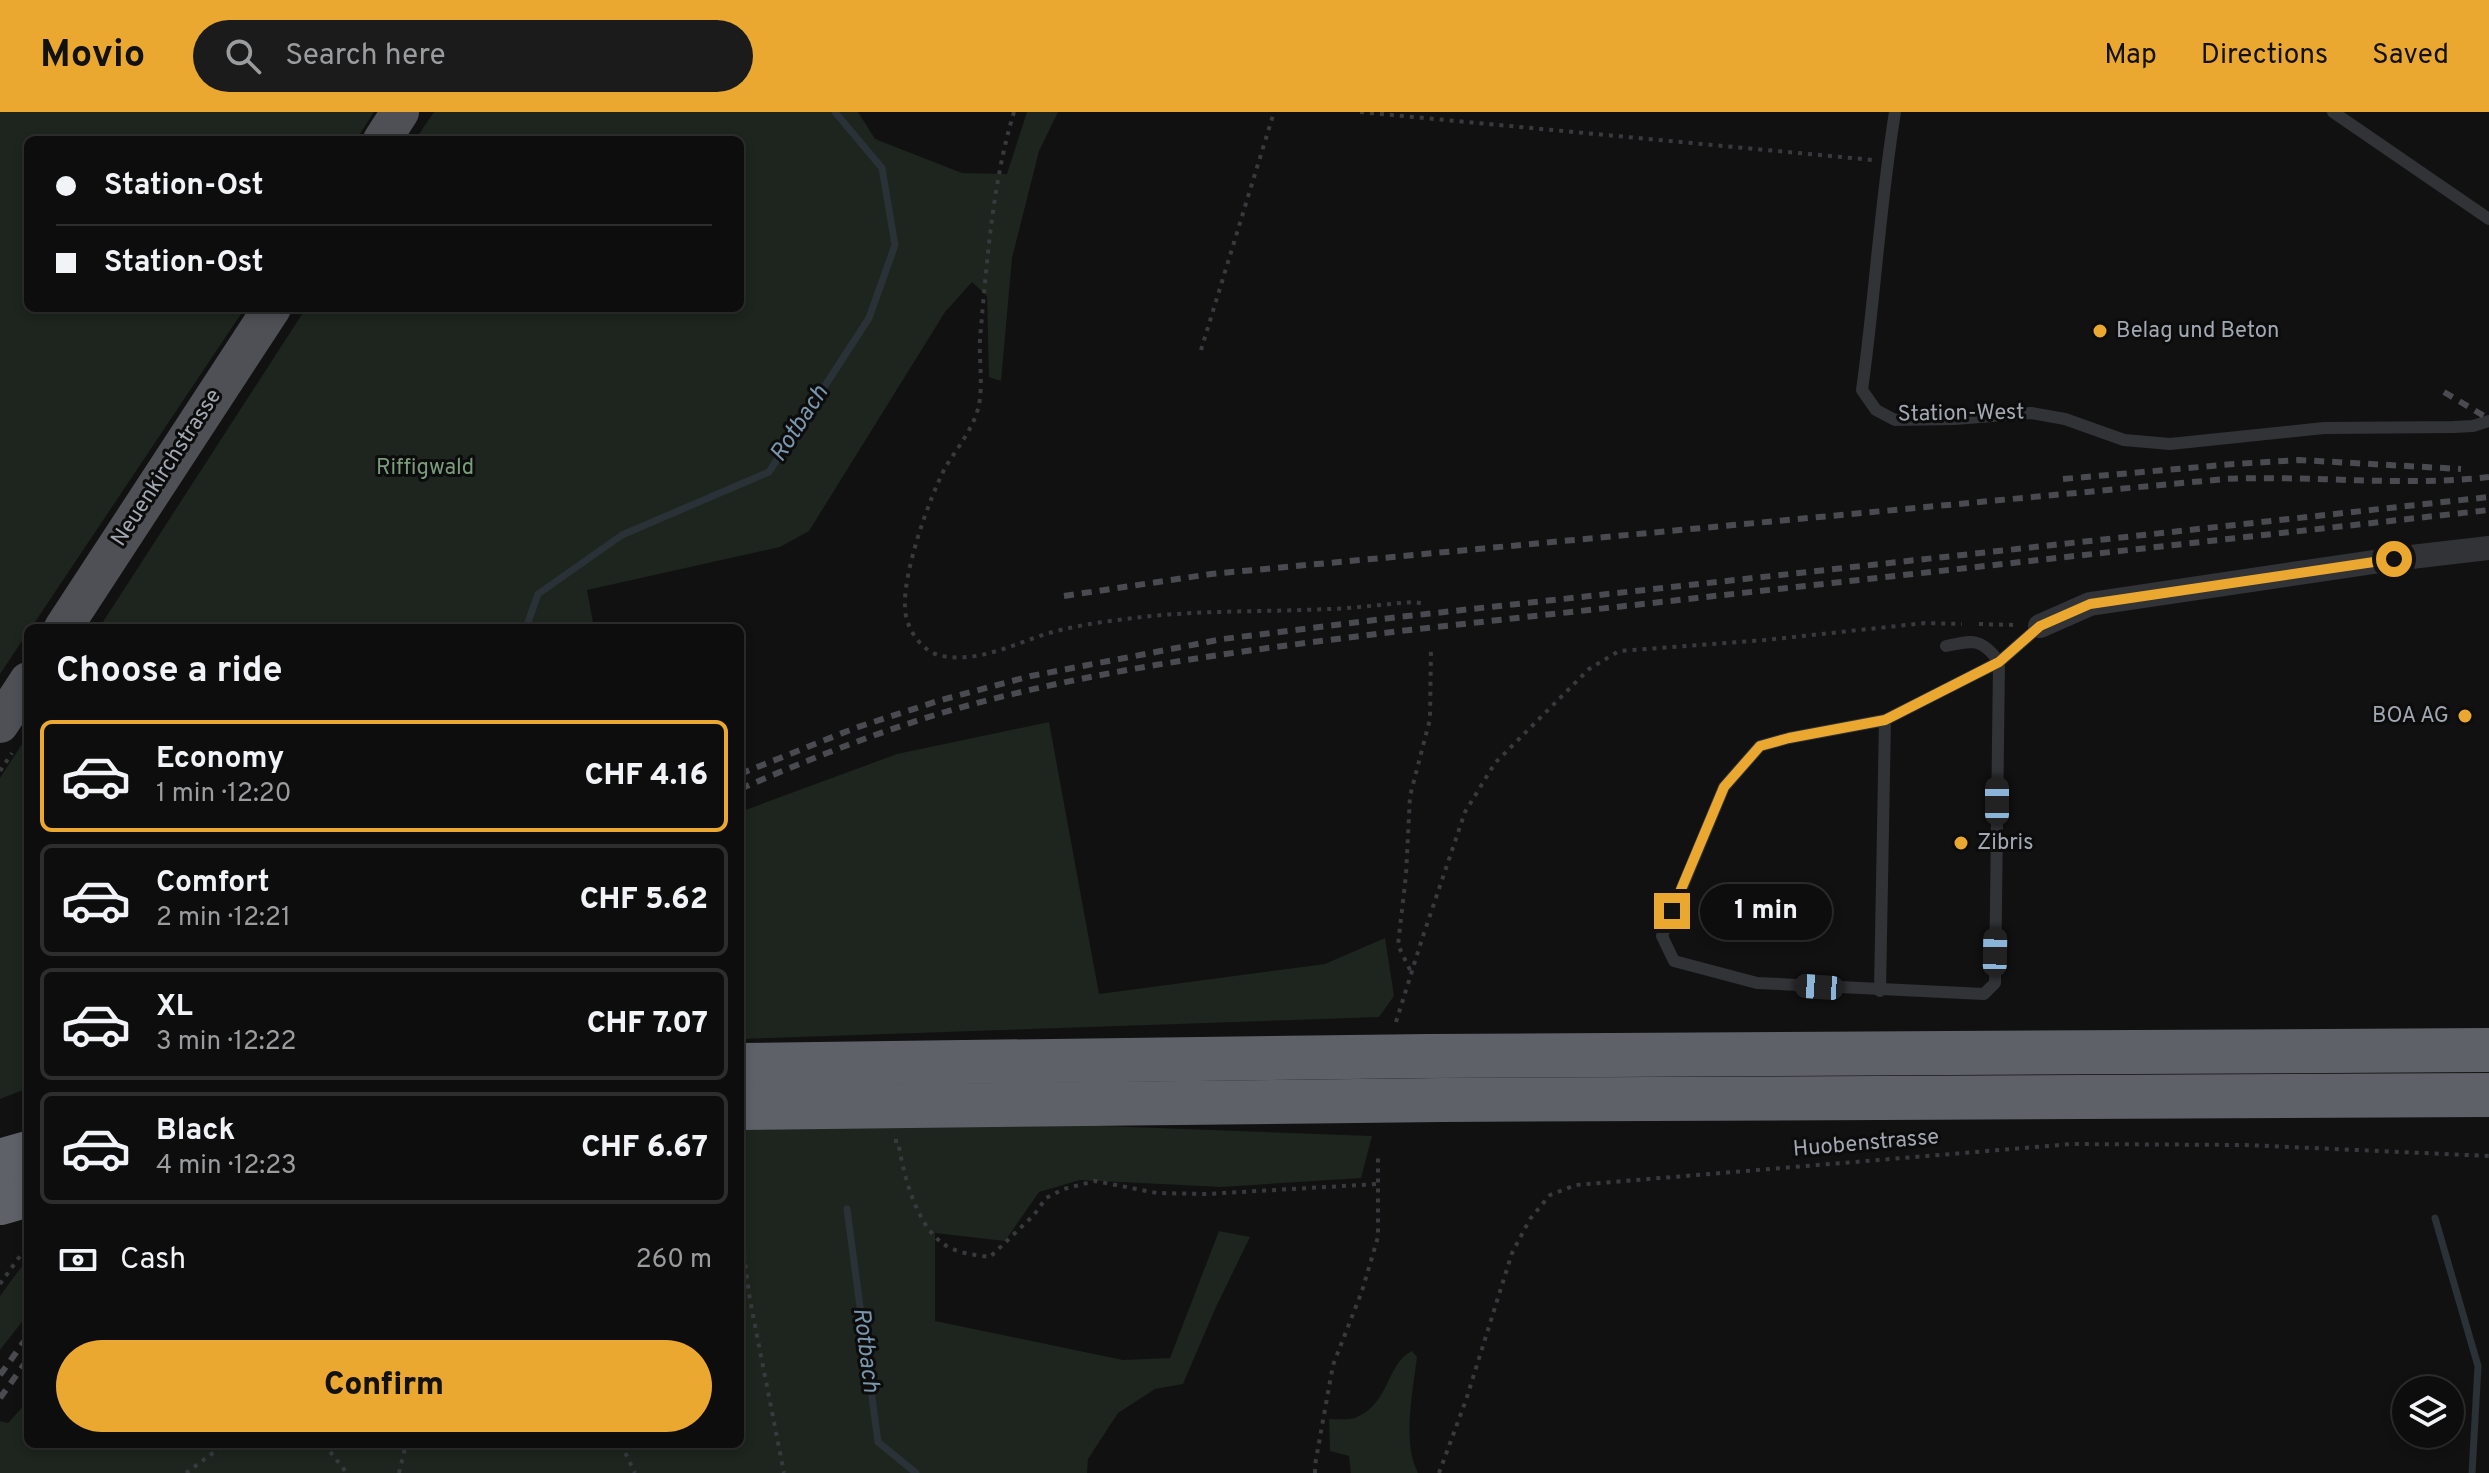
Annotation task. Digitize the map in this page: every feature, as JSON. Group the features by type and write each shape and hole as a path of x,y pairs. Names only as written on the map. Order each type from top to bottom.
{"highway":[{"path":"744,1065 2489,1050"},
{"path":"744,1108 1442,1100 2475,1097"},
{"path":"0,1161 24,1154"},
{"path":"0,1203 24,1196"}],"main road":[{"path":"385,136 400,112"},
{"name":"Neuenkirchstrasse","path":"66,624 269,312"},
{"path":"0,724 24,687"}],"street":[{"path":"2040,626 2090,604 2489,548"}],"lane":[{"name":"Station-West","path":"1895,112 1862,390 1876,410 1895,420 2031,413 2065,419 2124,440 2170,444 2324,428 2454,427 2489,421"},
{"path":"2333,112 2489,219"},
{"path":"1946,646 1972,640 1989,648 1999,662 1995,983 1984,994 1757,983 1674,961 1662,936 1724,787 1760,746 1885,720 1999,662 2040,626"},
{"path":"1880,991 1885,720"}],"path":[{"path":"1014,112 1003,149 990,244 980,342 979,403 924,518 909,573 905,607 910,630 924,646 939,656 962,658 990,653 1063,629 1145,617 1332,609 1413,602 1426,604"},
{"path":"1201,350 1274,112"},
{"path":"1360,112 1887,162"},
{"path":"1396,1022 1465,812 1495,763 1589,669 1619,651 1925,623 2040,626"},
{"path":"1412,972 1398,945 1410,796 1430,719 1431,646"},
{"path":"885,1141 898,1141 908,1188 926,1223 943,1243 969,1255 990,1257 1014,1237 1046,1198 1064,1189 1095,1181 1157,1193 1206,1194 1378,1184"},
{"name":"Huobenstrasse","path":"1439,1473 1466,1400 1512,1253 1530,1219 1550,1195 1576,1185 2072,1144 2246,1145 2489,1156"},
{"path":"1315,1473 1333,1365 1362,1291 1378,1237 1378,1157"},
{"path":"0,1284 24,1251"},
{"path":"744,1253 784,1473"},
{"path":"186,1473 220,1448"},
{"path":"327,1448 347,1473"},
{"path":"399,1473 405,1448"},
{"path":"623,1448 635,1473"}],"green space":[{"path":"0,112 374,112 359,136 24,136 24,312 242,312 34,624 24,624 24,638 0,674"},
{"name":"Riffigwald","path":"434,112 858,112 875,139 962,173 1007,174 1027,112 1058,112 1039,151 1012,258 1001,381 989,377 987,296 972,282 945,312 809,531 780,547 587,590 593,624 102,624 303,312 744,312 744,136 418,136"},
{"path":"1049,722 1099,994 1325,964 1385,938 1394,996 1379,1017 744,1039 744,811 897,754"},
{"path":"24,741 24,1090 0,1099 0,778"},
{"path":"1022,1123 1372,1136 1361,1178 1221,1187 1080,1180 1039,1192 1005,1241 935,1233 935,1321 1123,1360 1170,1358 1219,1231 1250,1237 1183,1384 1155,1389 1118,1413 1088,1459 1087,1473 0,1473 0,1421 8,1423 24,1405 24,1448 744,1448 744,1125"},
{"path":"24,1263 24,1319 0,1350 0,1296"},
{"path":"1412,1351 1417,1357 1410,1432 1413,1461 1418,1473 1351,1473 1349,1456 1330,1451 1329,1419 1352,1419 1366,1412 1382,1394 1397,1365"}],"waterway":[{"name":"Rotbach","path":"527,624 538,594 622,535 769,472 869,318 895,245 882,168 835,112"},
{"name":"Rotbach","path":"847,1209 878,1442 916,1473"},
{"path":"2435,1218 2478,1366 2472,1473"}],"railway":[{"path":"2444,392 2489,419"},
{"path":"2063,479 2299,460 2461,469"},
{"path":"1064,596 1211,574 2225,479 2423,481 2489,477"},
{"path":"744,772 855,728 941,700 1031,676 1223,639 2489,497"},
{"path":"744,787 841,748 945,712 1057,684 1171,662 1400,631 2489,510"},
{"path":"0,1375 24,1342"},
{"path":"0,1398 24,1365"}],"place":[{"name":"Belag und Beton","path":"2100,331"},
{"name":"BOA AG","path":"2465,716"},
{"name":"Zibris","path":"1961,843"}],"route":[{"path":"1672,911 1724,787 1760,746 1885,720 1999,662 2040,626 2090,604 2394,559"}]}
